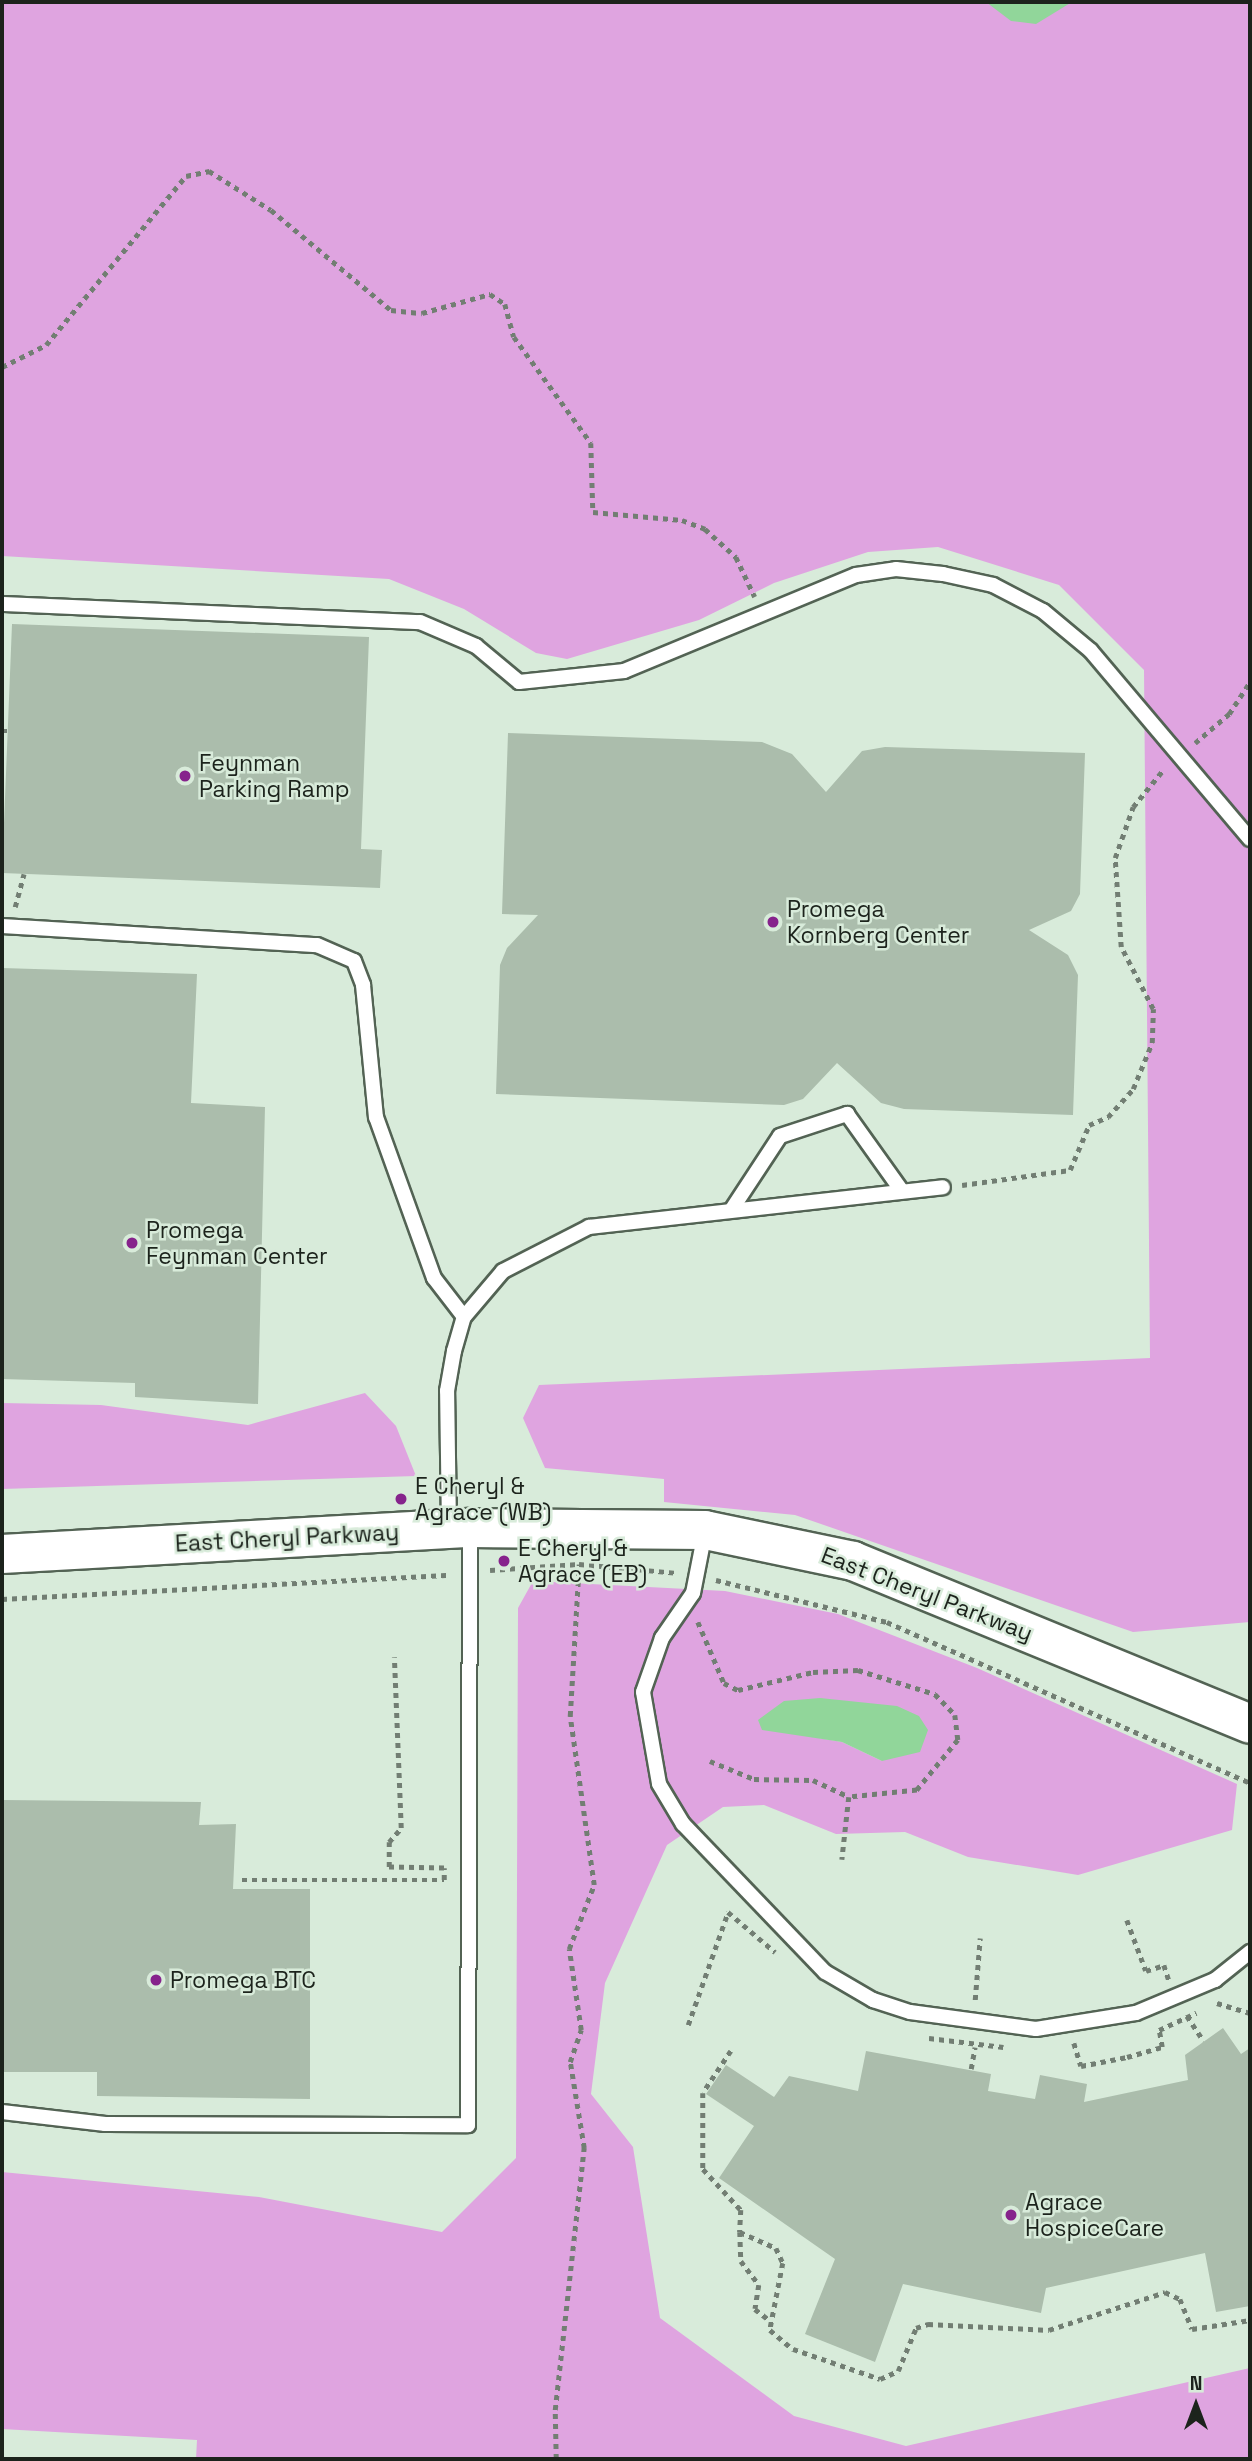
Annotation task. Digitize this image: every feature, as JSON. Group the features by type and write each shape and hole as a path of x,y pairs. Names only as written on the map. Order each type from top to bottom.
{"street":[{"name":"East Cheryl Parkway","path":"2,1554 460,1529 705,1530 853,1561 1250,1724"}],"lane":[{"path":"2,604 420,622 476,646 519,682 624,671 761,610 856,575 896,569 993,585 1044,611 1091,651 1182,755 1250,839"},
{"path":"2,926 317,945 354,961 363,985 376,1117 434,1278 464,1317"},
{"path":"732,1209 780,1136 847,1114 902,1191"},
{"path":"2,2112 105,2124 468,2125 460,1529 447,1391 464,1317 503,1271 589,1227 943,1187"},
{"path":"705,1530 686,1607 649,1666 643,1710 651,1753 659,1784 683,1824 791,1941 873,2000 950,2022 1036,2029 1093,2024 1176,1998 1216,1980 1250,1952"}],"path":[{"path":"2,367 46,345 186,176 209,171 271,210 391,310 422,313 490,294 505,304 514,337 591,443 593,512 682,520 705,529 736,557 761,610"},
{"path":"943,1187 1070,1170 1089,1125 1108,1117 1133,1089 1152,1043 1153,1009 1121,947 1115,858 1133,807 1154,776 1229,714 1250,682"},
{"path":"556,2459 555,2410 584,2148 570,2062 581,2031 569,1950 594,1885 570,1716 579,1564"},
{"path":"500,1569 579,1564 682,1574"},
{"path":"2,1599 435,1577"},
{"path":"711,1579 887,1622 1250,1783"},
{"path":"686,1607 708,1635 724,1683 738,1690 813,1672 858,1670 935,1694 955,1715 958,1740 917,1790 849,1797 813,1780 754,1779 710,1760"},
{"path":"242,1880 444,1880 444,1868 389,1867 389,1842 401,1828 394,1657"},
{"path":"842,1860 849,1797"},
{"path":"688,2025 728,1912 781,1956"},
{"path":"1127,1920 1146,1971 1164,1965 1176,1998 1204,2041"},
{"path":"975,2007 981,1938"},
{"path":"731,2051 704,2092 702,2147 711,2184 741,2210 741,2261 759,2286 755,2309 769,2320"},
{"path":"740,2232 762,2236 783,2263 769,2320 770,2330 793,2349 880,2379 898,2371 916,2328 928,2324 1049,2330 1165,2292 1180,2300 1192,2329 1250,2320"}],"shaded area":[{"path":"2,2 1250,2 1250,1622 1133,1632 795,1515 664,1502 664,1479 545,1468 523,1418 539,1385 1150,1358 1144,670 1059,585 938,547 868,552 774,583 699,620 567,659 536,653 464,609 389,579 2,556"},
{"path":"986,2 1072,2 1036,24 1011,21"},
{"path":"365,1393 396,1426 416,1476 2,1489 2,1403 101,1405 248,1425"},
{"path":"533,1581 725,1591 838,1614 977,1668 1237,1784 1232,1830 1078,1875 968,1857 905,1832 836,1834 764,1805 723,1807 667,1845 605,1983 591,2094 633,2147 660,2318 794,2416 906,2446 1250,2368 1250,2459 196,2459 197,2440 2,2429 2,2172 259,2197 442,2232 516,2158 518,1608","holes":["820,1698 882,1761 842,1742 773,1730"]},
{"path":"820,1698 897,1706 919,1716 928,1730 920,1752 882,1761 842,1742 762,1730 758,1720 784,1701"}],"building":[{"name":"Feynman Parking Ramp","path":"12,624 369,637 361,849 382,850 380,888 2,873"},
{"name":"Promega Kornberg Center","path":"508,733 762,742 792,754 826,792 862,751 885,747 1085,753 1080,894 1071,911 1029,930 1068,955 1078,975 1073,1115 904,1109 881,1103 837,1063 803,1099 784,1105 496,1094 500,965 507,948 538,915 502,914"},
{"name":"Promega Feynman Center","path":"2,968 197,974 191,1103 265,1107 258,1404 135,1397 135,1383 2,1379"},
{"name":"Promega BTC","path":"2,1800 201,1802 199,1825 236,1824 233,1889 310,1889 310,2099 97,2096 97,2072 2,2072"},
{"name":"Agrace HospiceCare","path":"1223,2028 1241,2054 1250,2048 1250,2306 1216,2312 1205,2253 1046,2288 1041,2313 903,2284 875,2362 805,2334 835,2259 719,2178 754,2126 706,2094 726,2065 774,2097 789,2076 858,2091 866,2051 991,2074 988,2091 1035,2099 1040,2075 1087,2084 1084,2102 1188,2080 1185,2055"}],"place":[{"name":"Feynman Parking Ramp","path":"185,776"},
{"name":"Promega Kornberg Center","path":"773,922"},
{"name":"Promega Feynman Center","path":"132,1243"},
{"name":"E Cheryl & Agrace (WB)","path":"401,1499"},
{"name":"E Cheryl & Agrace (EB)","path":"504,1561"},
{"name":"Promega BTC","path":"156,1980"},
{"name":"Agrace HospiceCare","path":"1011,2215"}]}
